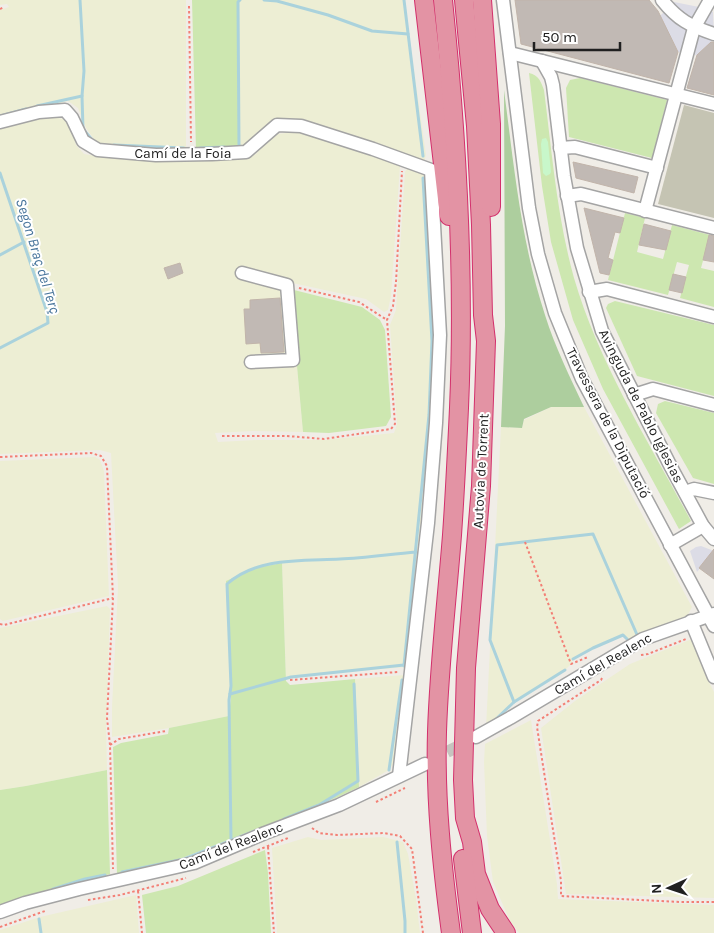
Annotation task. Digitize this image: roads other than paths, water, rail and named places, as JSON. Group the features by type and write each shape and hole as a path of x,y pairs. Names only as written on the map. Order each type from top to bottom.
{"highway":[{"path":"424,0 460,331"},
{"name":"Autovia de Torrent","path":"443,0 455,128 460,221 460,331 452,533 437,733 438,818 451,933"},
{"name":"Autovia de Torrent","path":"464,0 476,126 483,315 486,341 481,486 466,668 463,780 465,818 472,842 476,874 490,908 506,933"},
{"path":"482,0 491,134 492,314 486,341"},
{"path":"465,818 463,857 472,933"}],"street":[{"name":"Travessera de la Diputació","path":"503,0 529,208 538,254 555,313 582,379 670,545 712,618"},
{"path":"662,0 678,18 694,28 714,34"},
{"path":"645,211 694,28 707,4"},
{"path":"510,53 714,104"},
{"name":"Avinguda de Pablo Iglesias","path":"542,61 551,77 553,85 567,196 577,248 602,331 702,526 714,539"},
{"path":"553,85 559,75 574,68"},
{"name":"Camí de la Foia","path":"0,122 38,112 65,110 72,118 83,141 98,150 156,156 246,152 277,125 301,126 432,170 440,335 437,413 428,523 399,776"},
{"path":"560,148 575,147 657,168"},
{"path":"567,196 582,194 714,228"},
{"path":"242,274 287,285 293,360 251,362"},
{"path":"589,292 607,289 714,317"},
{"path":"634,395 652,389 714,405"},
{"path":"685,492 694,489 714,494"},
{"path":"670,545 702,526"},
{"name":"Camí del Realenc","path":"476,737 643,639 692,621 712,618"},
{"path":"692,621 714,676"},
{"name":"Camí del Realenc","path":"0,912 25,902 194,863 338,805 424,764"}],"waterway":[{"path":"37,106 82,96 84,71 80,0"},
{"path":"235,147 239,147 238,2 240,0"},
{"path":"264,0 277,1 328,15 372,31 408,34"},
{"path":"404,0 423,156"},
{"path":"82,96 83,129 94,142"},
{"path":"0,116 26,109"},
{"path":"114,145 184,148"},
{"path":"200,148 224,147"},
{"name":"Segon Braç del Terç","path":"0,173 47,312 48,323 0,348"},
{"path":"404,666 429,415 432,341 423,178"},
{"path":"0,255 24,242"},
{"path":"514,702 490,640 497,545 593,534 638,637"},
{"path":"231,840 229,700 231,686 227,584 239,575 252,569 280,562 416,552"},
{"path":"573,659 623,635 629,641 631,640"},
{"path":"230,694 291,677 404,665"},
{"path":"494,721 514,702 565,670"},
{"path":"389,770 402,680"},
{"path":"284,819 319,805 358,781 354,684"},
{"path":"122,872 184,859 255,831"},
{"path":"397,842 405,933"},
{"path":"53,889 105,875"},
{"path":"39,919 41,933"}],"tunnel":[{"path":"431,760 469,741"}]}
